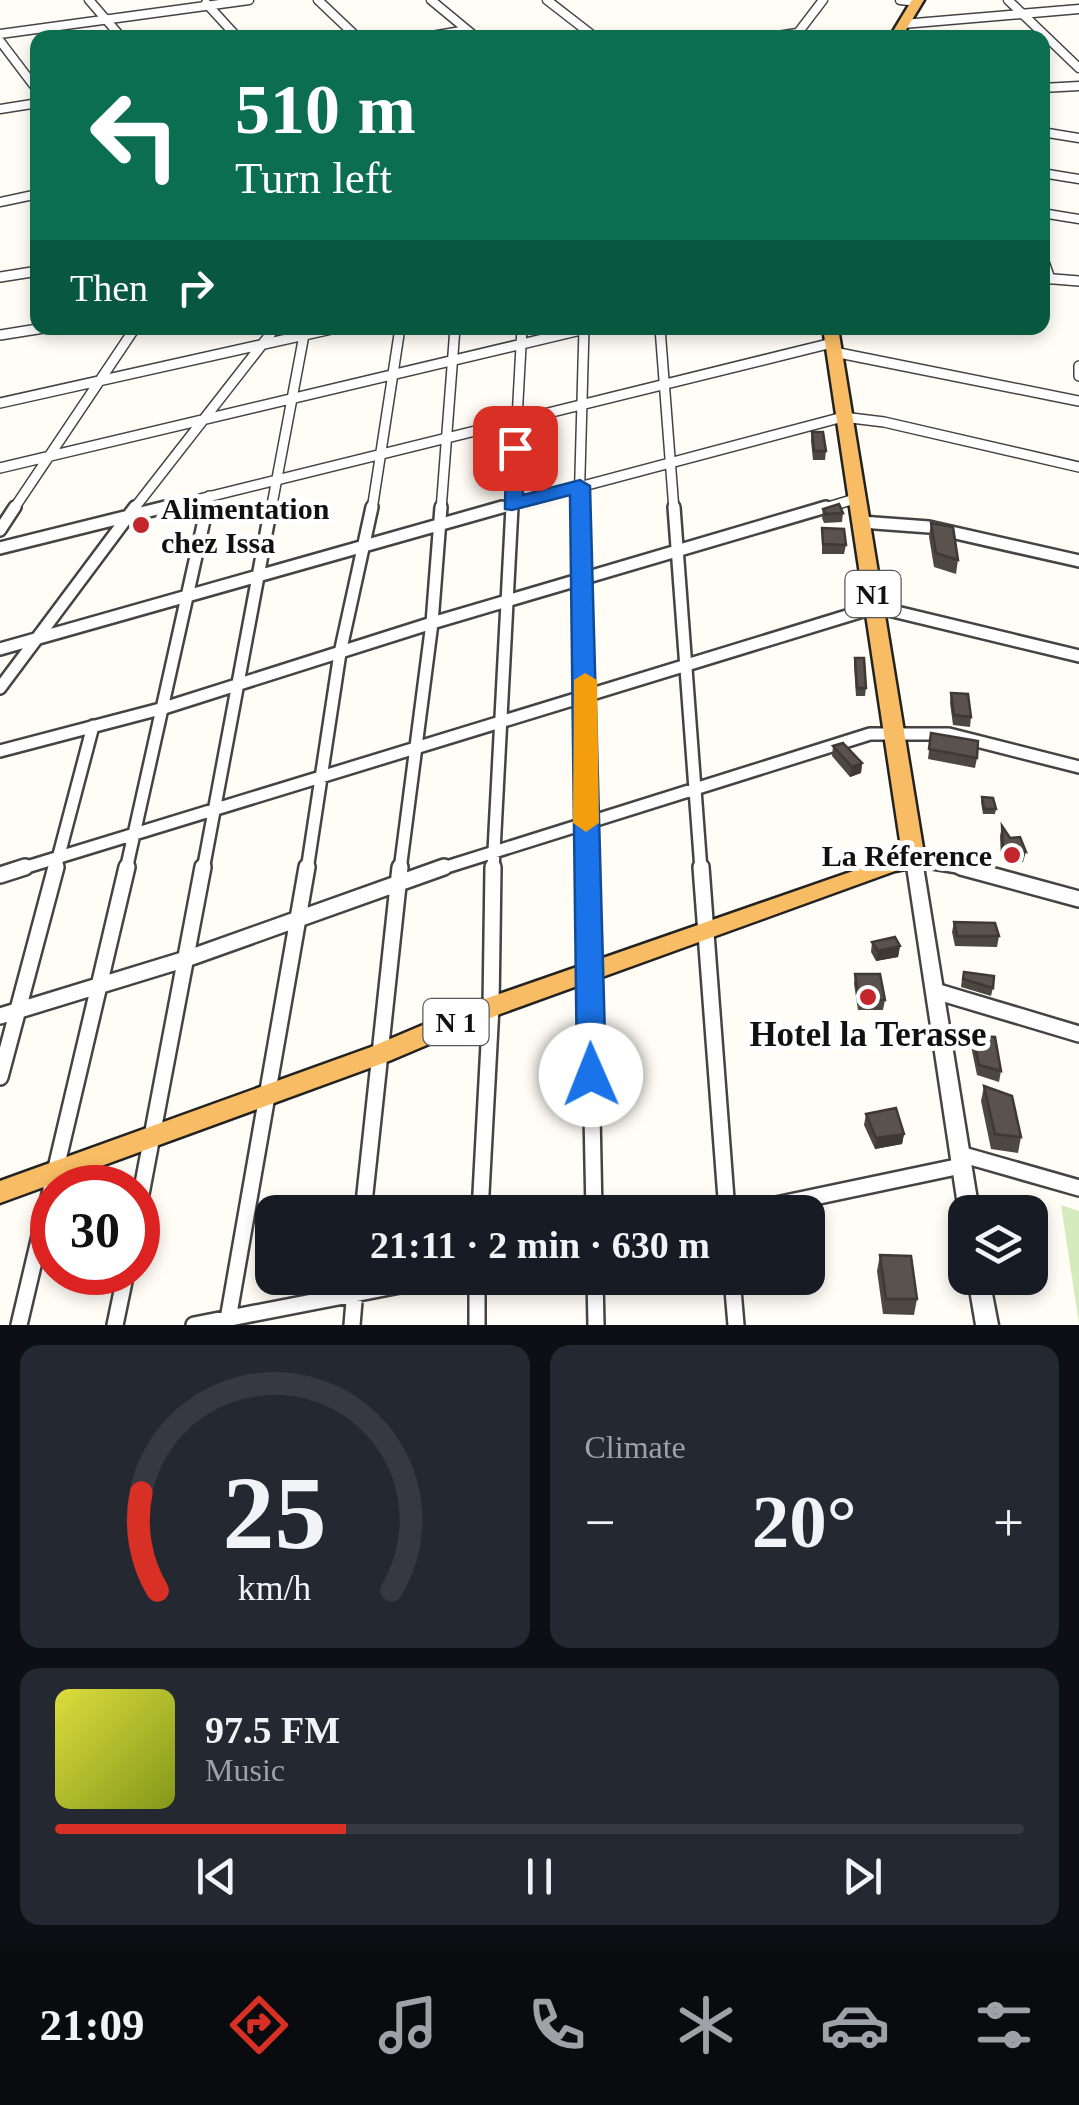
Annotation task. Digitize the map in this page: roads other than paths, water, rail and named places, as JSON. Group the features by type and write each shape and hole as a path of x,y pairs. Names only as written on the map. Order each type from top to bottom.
{"highway":[{"path":"902,30 918,1"},
{"name":"N1","path":"832,341 914,860"},
{"name":"N 1","path":"72,1165 380,1054 589,971 892,864 914,860"},
{"name":"N 1","path":"0,1192 30,1181"}],"street":[{"path":"89,0 116,30"},
{"path":"0,34 250,0"},
{"path":"318,0 350,30"},
{"path":"432,0 467,30"},
{"path":"547,0 586,30"},
{"path":"800,30 823,0"},
{"path":"900,0 918,1"},
{"path":"1008,0 1039,30"},
{"path":"206,3 231,30"},
{"path":"908,23 1079,9"},
{"path":"908,23 916,30"},
{"path":"0,41 30,80"},
{"path":"1050,41 1079,68"},
{"path":"1050,88 1079,86"},
{"path":"0,109 30,104"},
{"path":"1050,133 1079,138"},
{"path":"1050,175 1079,180"},
{"path":"0,202 30,196"},
{"path":"1050,214 1079,219"},
{"path":"0,278 30,272"},
{"path":"1050,278 1079,281"},
{"path":"0,335 30,330"},
{"path":"0,530 130,335"},
{"path":"0,688 198,422 271,335"},
{"path":"0,402 304,335 147,1165"},
{"path":"227,1322 323,776 340,654 381,453 399,335"},
{"path":"365,1195 413,748 432,623 455,335"},
{"path":"481,1195 491,1007 492,850 522,335"},
{"path":"0,468 560,335"},
{"path":"586,335 580,486 594,1195"},
{"path":"661,335 727,1195"},
{"path":"0,548 832,341 1079,402"},
{"path":"1079,366 1079,376"},
{"path":"0,649 670,460 843,417 884,422 1079,467"},
{"path":"56,1165 164,708 184,599 209,496"},
{"path":"0,751 164,708 432,623 858,498"},
{"path":"862,522 929,527 1079,561"},
{"path":"0,875 876,607 1079,656"},
{"path":"0,1077 93,726"},
{"path":"0,1016 186,959 492,850 870,734 949,734 1079,767"},
{"path":"966,1195 914,860 990,872 1079,899"},
{"path":"934,991 1079,1034"},
{"path":"814,1195 960,1160 1079,1188"},
{"path":"18,1325 30,1275"},
{"path":"116,1325 122,1295"},
{"path":"194,1325 227,1322 324,1295"},
{"path":"352,1325 355,1295"},
{"path":"477,1295 477,1325"},
{"path":"595,1295 596,1325"},
{"path":"733,1295 736,1325"},
{"path":"983,1295 987,1325"}],"place":[{"name":"Alimentation chez Issa","path":"141,525"},
{"name":"La Réference","path":"1012,855"},
{"name":"Hotel la Terasse","path":"868,997"}]}
